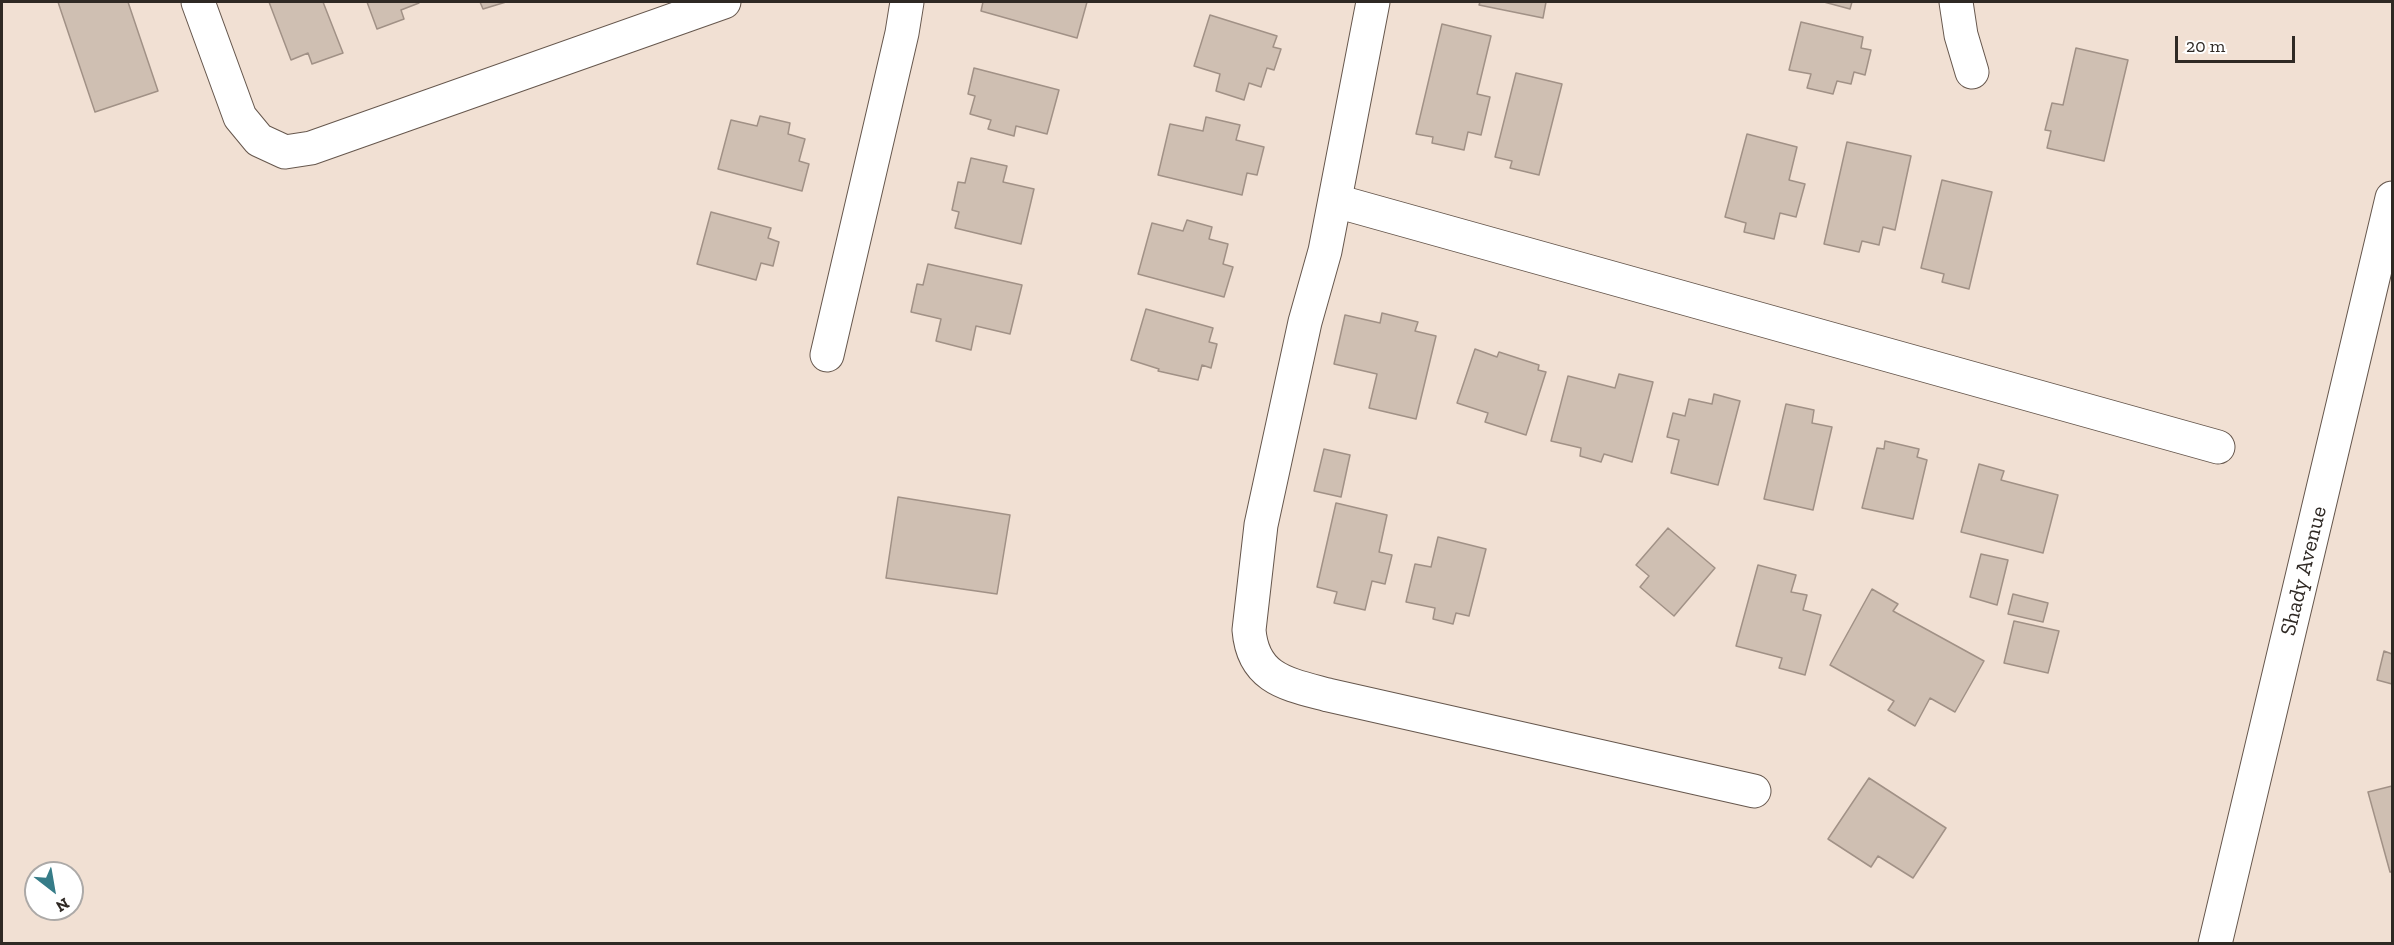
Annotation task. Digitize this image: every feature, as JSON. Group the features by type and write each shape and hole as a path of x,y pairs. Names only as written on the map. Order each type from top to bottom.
{"street":[{"path":"198,2 240,117 259,140 285,152 311,148 724,2"},
{"path":"827,355 902,33 907,2"},
{"path":"1373,2 1336,201 1305,322 1261,525 1249,630 1250,647 1257,662 1271,675 1287,684 1328,695 1754,791"},
{"path":"1956,2 1961,35 1972,72"},
{"name":"Shady Avenue","path":"2215,944 2392,198"},
{"path":"1336,201 2218,447"}],"building":[{"path":"58,2 128,2 158,91 95,112"},
{"path":"269,2 323,2 343,53 312,64 308,53 291,60"},
{"path":"367,2 419,3 401,10 404,19 377,29"},
{"path":"480,2 506,2 483,9"},
{"path":"983,2 1087,2 1077,38 981,11"},
{"path":"1480,2 1546,2 1543,18 1479,5"},
{"path":"1824,2 1852,2 1850,9"},
{"path":"1210,15 1277,36 1273,47 1281,49 1274,70 1267,68 1261,87 1249,83 1244,100 1216,91 1220,74 1194,66"},
{"path":"1801,22 1863,37 1861,48 1871,50 1865,75 1854,72 1851,84 1837,81 1833,94 1807,88 1811,74 1789,70"},
{"path":"1442,24 1491,36 1477,94 1490,97 1481,135 1468,132 1464,150 1432,143 1433,137 1416,134"},
{"path":"2076,48 2128,60 2104,161 2047,148 2051,131 2045,130 2052,103 2063,105"},
{"path":"974,68 1059,90 1047,134 1016,126 1014,136 988,129 991,120 970,114 975,96 968,94"},
{"path":"1516,73 1562,84 1539,175 1510,168 1512,161 1495,157"},
{"path":"760,116 790,123 788,134 805,139 799,161 809,164 802,191 718,169 731,120 757,126"},
{"path":"1206,117 1240,125 1236,140 1264,147 1257,175 1247,173 1242,195 1158,175 1170,124 1203,131"},
{"path":"1747,134 1797,147 1789,180 1805,184 1796,217 1780,213 1774,239 1744,232 1746,223 1725,217"},
{"path":"1847,142 1911,156 1895,230 1883,227 1879,245 1862,241 1859,252 1824,244"},
{"path":"971,158 1007,166 1003,182 1034,189 1021,244 955,228 959,212 952,210 958,182 965,183"},
{"path":"1942,180 1992,192 1969,289 1942,282 1944,274 1921,268"},
{"path":"711,212 771,228 768,238 779,242 773,266 761,263 756,280 697,264"},
{"path":"1187,220 1212,227 1209,239 1228,244 1223,264 1233,267 1224,297 1138,274 1152,223 1183,231"},
{"path":"928,264 1022,285 1010,334 976,326 971,350 936,341 941,319 911,312 917,284 923,285"},
{"path":"1146,309 1213,328 1209,342 1217,344 1211,368 1202,365 1198,380 1158,371 1159,369 1131,360"},
{"path":"1382,313 1418,322 1415,331 1436,336 1416,419 1369,408 1377,374 1334,364 1345,315 1380,323"},
{"path":"1475,349 1497,357 1499,352 1539,365 1538,370 1546,372 1526,435 1485,422 1488,413 1457,403"},
{"path":"1619,374 1653,382 1632,462 1604,454 1601,462 1580,456 1581,448 1551,441 1568,376 1615,388"},
{"path":"1714,394 1740,401 1718,485 1671,473 1679,440 1667,437 1673,413 1685,416 1689,399 1712,404"},
{"path":"1786,404 1814,410 1812,423 1832,427 1813,510 1764,499"},
{"path":"1885,441 1919,449 1917,457 1927,460 1913,519 1862,508 1877,448 1884,449"},
{"path":"1324,449 1350,455 1341,497 1314,491"},
{"path":"1979,464 2004,471 2001,480 2058,495 2043,553 1961,532"},
{"path":"898,497 1010,515 997,594 886,578"},
{"path":"1336,503 1387,515 1379,552 1392,555 1385,584 1372,581 1365,610 1334,603 1337,592 1317,587"},
{"path":"1668,528 1715,568 1674,616 1640,587 1649,576 1636,565"},
{"path":"1438,537 1486,549 1469,616 1456,613 1453,624 1433,619 1435,608 1406,602 1415,564 1431,567"},
{"path":"1981,554 2008,560 1997,605 1970,597"},
{"path":"1758,565 1796,575 1791,592 1807,595 1803,610 1821,615 1805,675 1779,668 1782,658 1736,646"},
{"path":"1872,589 1898,604 1893,611 1984,661 1955,712 1930,698 1915,726 1888,710 1894,701 1830,665"},
{"path":"2013,594 2048,603 2043,622 2008,614"},
{"path":"2014,621 2059,631 2048,673 2004,663"},
{"path":"2384,651 2392,654 2392,684 2377,680"},
{"path":"1869,778 1946,828 1913,878 1878,856 1871,867 1828,839"},
{"path":"2392,786 2392,872 2390,872 2368,792"}]}
